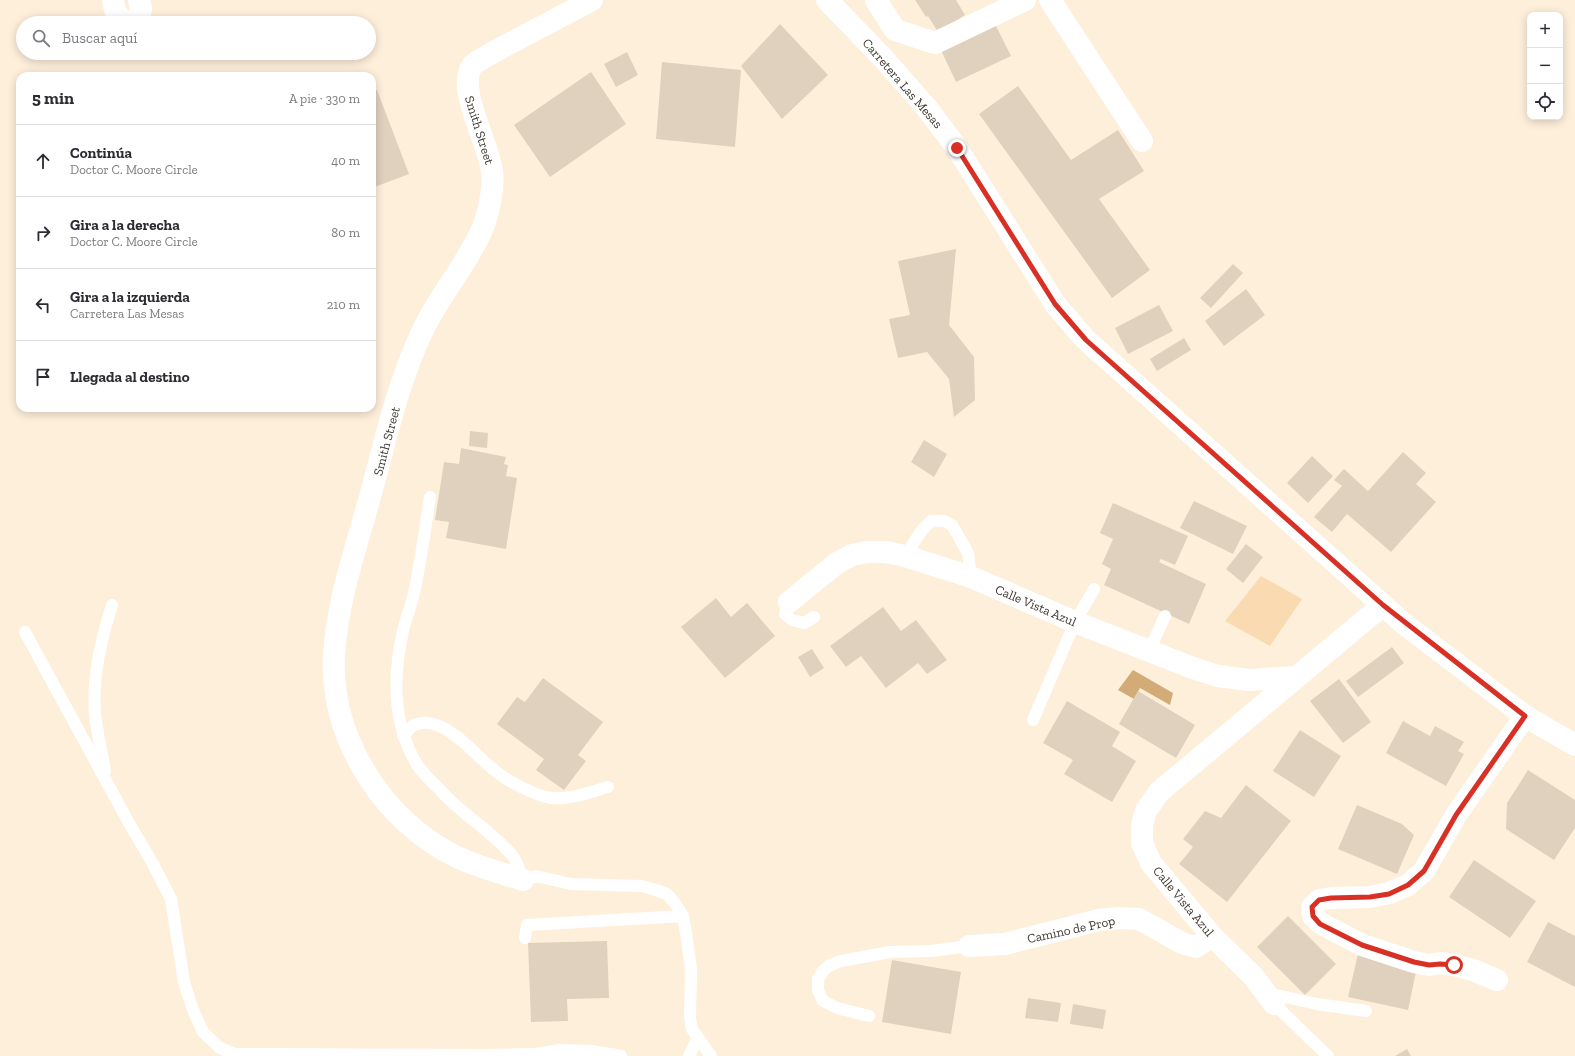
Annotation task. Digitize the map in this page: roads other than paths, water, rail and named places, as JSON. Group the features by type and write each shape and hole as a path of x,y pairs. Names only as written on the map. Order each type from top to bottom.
{"street":[{"path":"114,0 114,6 118,16"},
{"path":"139,0 141,9 139,16"},
{"name":"Smith Street","path":"523,880 472,864 441,848 411,826 389,804 370,781 357,759 344,730 337,695 334,658 338,619 347,582 398,395 411,356 422,330 469,254 484,224 491,194 493,174 488,151 468,96 468,79 472,66 488,55 592,0"},
{"name":"Carretera Las Mesas","path":"827,0 883,58 926,108 957,148 1055,304 1086,340 1383,605 1525,716 1575,745"},
{"path":"876,0 895,30 935,43 1025,0"},
{"path":"1050,0 1142,141"},
{"name":"Calle Vista Azul","path":"789,602 837,563 852,555 867,552 885,552 905,556 971,577 1075,622 1193,668 1218,676 1249,680 1295,677"},
{"name":"Calle Vista Azul","path":"1270,998 1254,977 1212,936 1151,863 1142,843 1142,825 1146,811 1159,792 1383,605"},
{"path":"1497,980 1474,970 1454,965 1429,965 1414,962 1362,945 1320,924 1313,916 1312,907 1319,900 1331,898 1370,897 1389,894 1408,885 1424,871 1456,815 1525,716"},
{"name":"Camino de Prop","path":"969,946 1005,944 1099,920 1119,918 1140,919 1182,943 1196,947 1212,936"}],"lane":[{"path":"430,497 414,593 403,631 397,668 396,689 398,717 403,736 417,764 443,793 476,824 499,841 513,856 523,880 536,876 571,884 642,886 667,894 683,916 691,969 690,1018 692,1029 711,1056"},
{"path":"905,556 922,530 931,521 944,521 952,525 968,553 971,577"},
{"path":"1033,720 1075,622 1094,589"},
{"path":"789,602 785,614 792,620 804,623 814,617"},
{"path":"106,780 95,713 95,688 100,648 112,605"},
{"path":"1149,651 1166,616"},
{"path":"25,632 171,899 184,982 193,1010 203,1032 220,1048 235,1054 487,1055 534,1054 561,1050 592,1051 621,1056"},
{"path":"403,736 415,725 425,723 439,725 451,731 494,771 515,783 550,798 573,797 608,787"},
{"path":"524,938 527,925 683,916"},
{"path":"869,1016 837,1008 823,1001 818,990 818,979 823,971 830,965 890,952 931,951 969,946"},
{"path":"1270,998 1366,1011"},
{"path":"1270,998 1328,1056"},
{"path":"689,1056 698,1038"}]}
